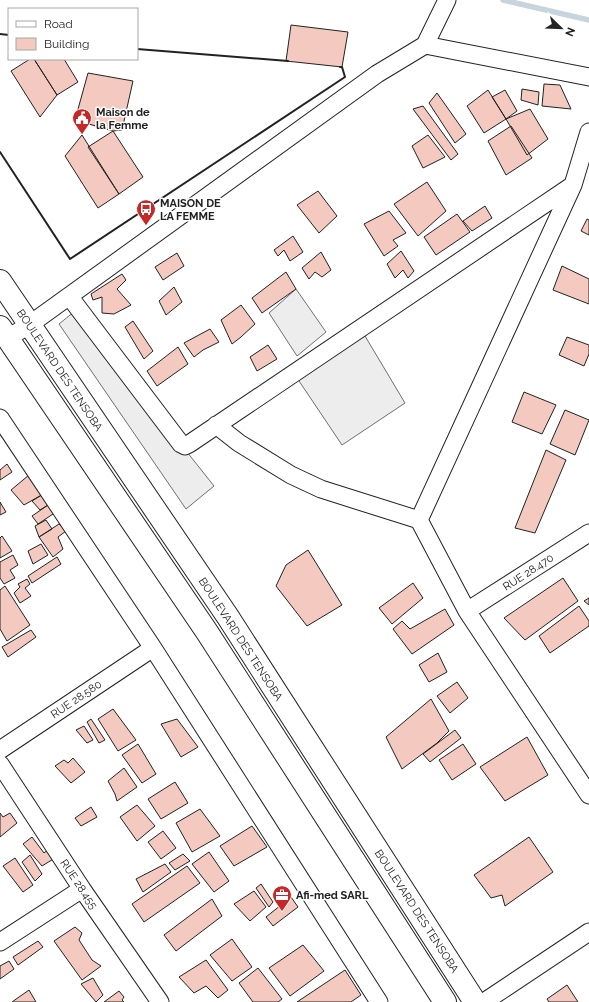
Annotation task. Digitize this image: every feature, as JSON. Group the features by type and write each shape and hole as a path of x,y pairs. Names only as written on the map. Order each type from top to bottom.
{"main road":[{"name":"BOULEVARD DES TENSOBA","path":"0,281 228,617 475,1002"},
{"path":"4,333 207,632 446,1002"}],"street":[{"path":"4,333 29,325 378,74 425,45 447,0"},
{"path":"425,45 589,77"},
{"path":"420,520 573,186 589,132"},
{"path":"69,296 181,444 185,446 573,186"},
{"path":"0,418 152,648 380,1002"},
{"path":"216,425 245,447 291,475 321,489 420,520 467,611 589,795"},
{"name":"RUE 28.470","path":"467,611 589,533"},
{"name":"RUE 28.580","path":"0,750 152,648"},
{"name":"RUE 28.455","path":"0,764 82,889 160,1002"},
{"path":"0,942 82,889"},
{"path":"484,1002 589,932"}],"shaded area":[{"path":"296,289 326,332 297,356 269,313"},
{"path":"75,311 214,486 186,509 59,324"},
{"path":"365,336 405,403 342,445 297,378"}],"building":[{"path":"291,25 348,32 342,67 286,61"},
{"path":"28,60 35,60 57,95 40,117 11,71"},
{"path":"35,60 65,60 78,82 57,95"},
{"path":"88,73 133,81 122,130 113,131 75,120"},
{"path":"544,84 560,85 571,109 542,106"},
{"path":"522,89 539,92 538,105 521,100"},
{"path":"488,90 506,119 484,133 467,106"},
{"path":"505,90 517,111 506,119 492,97"},
{"path":"437,93 466,134 455,143 429,103"},
{"path":"423,106 458,154 451,160 413,109"},
{"path":"530,109 548,139 527,155 506,119"},
{"path":"511,126 532,158 506,175 488,141"},
{"path":"113,131 143,177 119,194 88,147"},
{"path":"82,135 119,194 98,208 65,156"},
{"path":"428,135 445,157 423,168 412,146"},
{"path":"427,182 446,211 418,236 394,204"},
{"path":"318,191 337,216 319,233 297,205"},
{"path":"485,206 492,218 472,231 463,221"},
{"path":"389,211 406,233 393,240 398,246 384,256 364,224"},
{"path":"457,214 470,232 436,255 424,237"},
{"path":"587,219 589,220 589,235 581,231"},
{"path":"293,236 303,252 290,261 284,250 278,256 274,250"},
{"path":"401,251 414,271 408,278 403,270 395,278 387,264"},
{"path":"321,252 331,270 322,277 315,272 309,279 302,268"},
{"path":"177,253 184,266 163,280 155,267"},
{"path":"562,266 589,279 589,304 553,290"},
{"path":"286,272 296,289 262,313 252,298"},
{"path":"122,274 126,280 117,289 131,305 114,314 102,313 102,297 93,300 91,294"},
{"path":"174,287 182,302 166,315 159,301"},
{"path":"241,305 255,324 232,344 221,320"},
{"path":"133,321 153,351 144,359 125,327"},
{"path":"210,329 219,342 203,350 194,357 184,343"},
{"path":"567,337 589,345 589,354 584,366 559,355"},
{"path":"268,345 277,359 257,371 250,357"},
{"path":"178,347 188,364 157,386 147,371"},
{"path":"524,392 556,405 542,434 512,422"},
{"path":"565,410 589,420 575,455 550,444"},
{"path":"546,450 566,460 535,533 515,528"},
{"path":"7,464 12,472 0,480 0,470"},
{"path":"29,475 45,493 24,505 11,490"},
{"path":"45,493 51,503 40,510 32,501"},
{"path":"0,502 6,512 0,515"},
{"path":"51,503 56,512 38,524 32,516"},
{"path":"46,520 52,529 39,537 35,526"},
{"path":"59,524 66,531 58,537 63,549 53,557 39,537"},
{"path":"2,536 12,551 0,558 0,538"},
{"path":"41,544 48,555 33,564 28,551"},
{"path":"308,550 342,605 307,626 276,586 286,565"},
{"path":"13,555 18,565 10,570 15,578 4,584 0,578 0,562"},
{"path":"57,557 61,564 32,583 28,576"},
{"path":"563,578 578,601 525,640 504,618"},
{"path":"27,579 30,584 25,588 31,596 20,603 14,593 20,587 18,584"},
{"path":"413,583 423,598 392,624 379,608"},
{"path":"5,586 30,625 7,641 0,629 0,590"},
{"path":"589,598 589,605 584,601"},
{"path":"579,606 589,621 589,626 550,653 539,636"},
{"path":"445,609 454,625 412,654 393,629 402,621 410,629"},
{"path":"31,630 36,637 8,657 2,647"},
{"path":"438,653 447,672 429,682 419,665"},
{"path":"457,682 468,698 450,713 437,696"},
{"path":"431,699 449,731 437,743 402,769 386,737"},
{"path":"113,709 136,740 118,751 98,719"},
{"path":"91,719 105,740 99,743 87,722"},
{"path":"177,719 198,747 181,757 161,724"},
{"path":"84,726 93,740 87,743 76,730"},
{"path":"455,730 461,738 430,762 423,754"},
{"path":"527,737 548,775 505,801 480,767"},
{"path":"138,744 156,774 142,783 122,755"},
{"path":"463,744 476,764 452,780 439,760"},
{"path":"73,758 85,772 71,783 55,766 64,760 68,763"},
{"path":"124,768 137,787 117,801 108,781"},
{"path":"175,782 188,803 161,819 148,799"},
{"path":"137,805 155,826 137,841 120,817"},
{"path":"91,807 97,817 81,826 75,818"},
{"path":"200,809 220,836 192,852 176,823"},
{"path":"0,813 3,817 10,813 17,823 0,837"},
{"path":"252,826 267,847 234,866 220,846"},
{"path":"163,831 176,848 161,859 148,842"},
{"path":"32,837 44,853 49,849 55,858 42,866 23,844"},
{"path":"529,837 553,872 505,906 502,895 491,898 474,875"},
{"path":"209,852 229,881 214,892 192,864"},
{"path":"183,854 190,861 175,870 169,863"},
{"path":"30,855 42,874 35,881 22,862"},
{"path":"15,858 33,885 23,892 3,866"},
{"path":"165,864 171,872 143,892 136,879"},
{"path":"187,866 200,883 144,922 132,904"},
{"path":"261,884 273,902 269,907 256,888"},
{"path":"254,891 266,907 250,921 234,904"},
{"name":"Afi-med SARL","path":"291,897 298,907 273,926 266,917"},
{"path":"212,899 222,916 176,951 164,935"},
{"path":"75,927 82,933 79,940 92,960 101,966 82,980 54,941"},
{"path":"232,939 252,967 232,981 210,955"},
{"path":"38,941 43,947 18,965 13,957"},
{"path":"303,945 324,971 290,996 269,968"},
{"path":"206,960 228,990 218,998 206,986 194,993 179,977"},
{"path":"9,961 14,969 0,979 0,966"},
{"path":"258,968 282,999 278,1002 253,1002 239,983"},
{"path":"345,970 361,995 351,1002 297,1002"},
{"path":"93,978 103,995 96,1002 81,984"},
{"path":"567,985 578,1002 549,1002 547,999"},
{"path":"29,990 36,1002 12,1002"},
{"path":"119,991 124,997 122,1000 124,1002 104,1002"}],"waterway":[{"path":"503,0 589,20"}],"wall":[{"path":"0,34 8,35"},
{"path":"138,49 288,61"},
{"path":"0,152 70,259 345,77 342,67 340,67"}],"place":[{"name":"Maison de la Femme","path":"82,135"},
{"name":"MAISON DE LA FEMME","path":"146,226"},
{"name":"Afi-med SARL","path":"282,912"}]}
